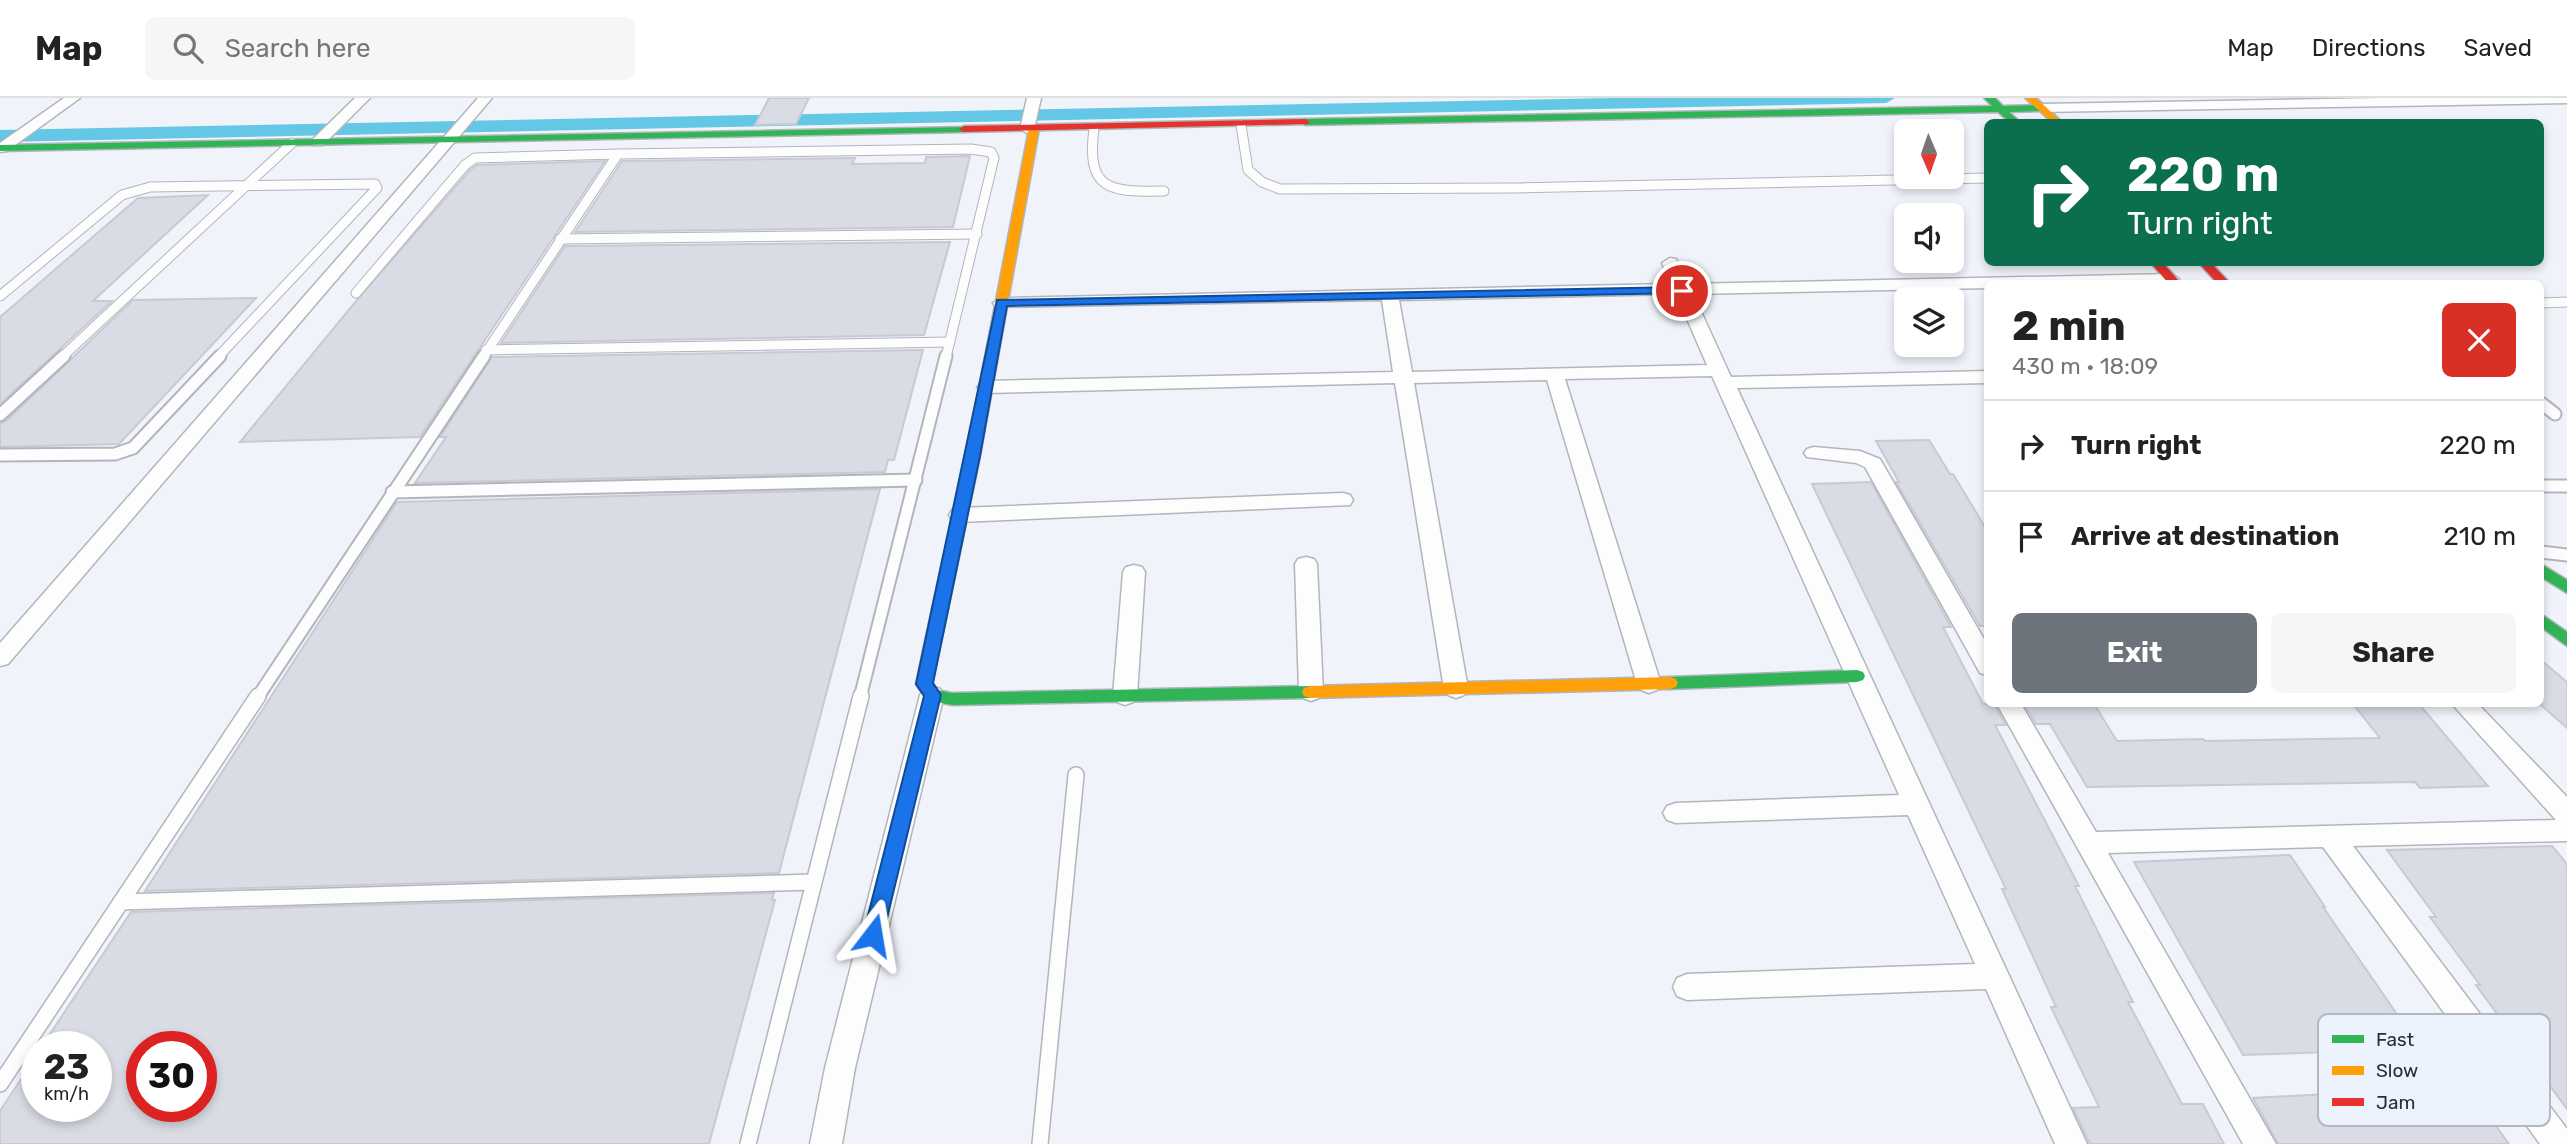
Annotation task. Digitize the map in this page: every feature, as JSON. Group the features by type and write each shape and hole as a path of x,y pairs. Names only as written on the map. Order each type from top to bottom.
{"street":[{"path":"4,146 73,98"},
{"path":"321,139 363,98"},
{"path":"0,658 485,98"},
{"path":"1034,98 1002,303 924,684 932,695 952,699 1125,696 1649,684 1857,676"},
{"path":"4,146 292,143 455,132 1030,123 1094,128 1241,125 2034,102 2567,99"},
{"path":"2034,102 2054,119"},
{"path":"1994,103 2012,119"},
{"path":"1670,263 2071,1144"},
{"path":"2159,266 2173,280"},
{"path":"2207,266 2221,280"},
{"path":"1002,303 1984,285"},
{"path":"1390,296 1456,689"},
{"path":"986,387 1553,373 1722,377 1984,377"},
{"path":"1553,373 1649,684"},
{"path":"1814,453 1860,457 1873,463 1984,660"},
{"path":"959,515 1343,500"},
{"path":"1306,565 1311,692"},
{"path":"2544,571 2567,589"},
{"path":"1125,696 1134,572"},
{"path":"2544,621 2567,640"},
{"path":"826,1144 840,1068 932,695"},
{"path":"2010,707 2260,1144"},
{"path":"2467,707 2567,814"},
{"path":"1675,813 1916,805"},
{"path":"2086,843 2567,830"},
{"path":"2330,836 2462,1014"},
{"path":"1687,987 1993,976"},
{"path":"2546,1126 2559,1144"}],"lane":[{"path":"1241,125 1248,170 1262,182 1280,189 1513,188 1984,178"},
{"path":"1094,128 1091,162 1107,186 1116,190 1164,191"},
{"path":"0,415 292,143"},
{"path":"355,293 465,166 475,158 971,149 991,152 994,158 916,480 748,1144"},
{"path":"0,1084 618,154"},
{"path":"0,296 122,195 150,187 375,184 377,188 133,447 115,454 0,456"},
{"path":"560,239 977,234"},
{"path":"2544,303 2567,302"},
{"path":"486,350 950,342"},
{"path":"2544,405 2555,414"},
{"path":"392,492 916,480"},
{"path":"2544,486 2567,486"},
{"path":"2544,552 2564,552 2567,555"},
{"path":"1041,1144 1076,775"},
{"path":"121,902 814,882"}],"building":[{"path":"769,98 809,98 796,124 755,125"},
{"path":"970,156 953,227 575,232 622,161 855,158 852,164 925,163 926,157"},
{"path":"605,161 420,437 240,442 357,300 470,170 477,165"},
{"path":"208,195 93,301 112,301 0,404 0,317 138,198"},
{"path":"950,242 924,335 501,343 565,246"},
{"path":"256,298 119,444 0,447 0,423 6,421 133,300"},
{"path":"923,350 894,460 888,460 885,472 415,483 446,437 440,437 492,357"},
{"path":"1929,440 1984,525 1984,626 1980,626 1896,482 1899,482 1876,441"},
{"path":"1871,482 1951,627 1943,627 1984,707 1996,707 2006,725 1995,725 2079,886 2075,886 2133,1002 2128,1002 2182,1104 2203,1104 2224,1144 2090,1144 2073,1108 2099,1107 2051,1007 2056,1007 2002,889 2006,889 1812,484"},
{"path":"880,489 779,873 145,891 397,502"},
{"path":"2544,663 2567,682 2567,728 2543,707"},
{"path":"2026,707 2096,707 2117,741 2380,738 2355,707 2422,707 2488,786 2420,788 2415,782 2087,787 2050,724 2036,724"},
{"path":"2552,846 2567,864 2567,1109 2550,1086 2550,1014 2497,1014 2476,985 2480,985 2430,917 2436,917 2387,850"},
{"path":"2290,855 2397,1014 2318,1014 2318,1052 2243,1055 2134,862"},
{"path":"774,893 772,900 775,900 709,1144 0,1144 0,1111 21,1079 21,1122 112,1122 112,1031 52,1031 131,912"},
{"path":"2318,1094 2318,1126 2496,1126 2509,1144 2278,1144 2253,1098"}],"waterway":[{"path":"0,136 1886,98"}],"traffic: fast":[{"path":"1989,98 2012,119"},
{"path":"1305,122 2042,108"},
{"path":"0,148 964,129"},
{"path":"2544,571 2567,588"},
{"path":"940,609 924,684 932,695 952,699 1310,692"},
{"path":"2544,621 2567,640"},
{"path":"1670,683 1857,676"}],"traffic: slow":[{"path":"2030,98 2054,119"},
{"path":"940,609 973,456 1034,129"},
{"path":"1310,692 1670,683"}],"traffic: jam":[{"path":"964,129 1305,122"},
{"path":"2159,266 2172,280"},
{"path":"2207,266 2221,280"}],"route":[{"path":"873,935 932,695 924,684 973,456 1002,303 1682,291"}]}
